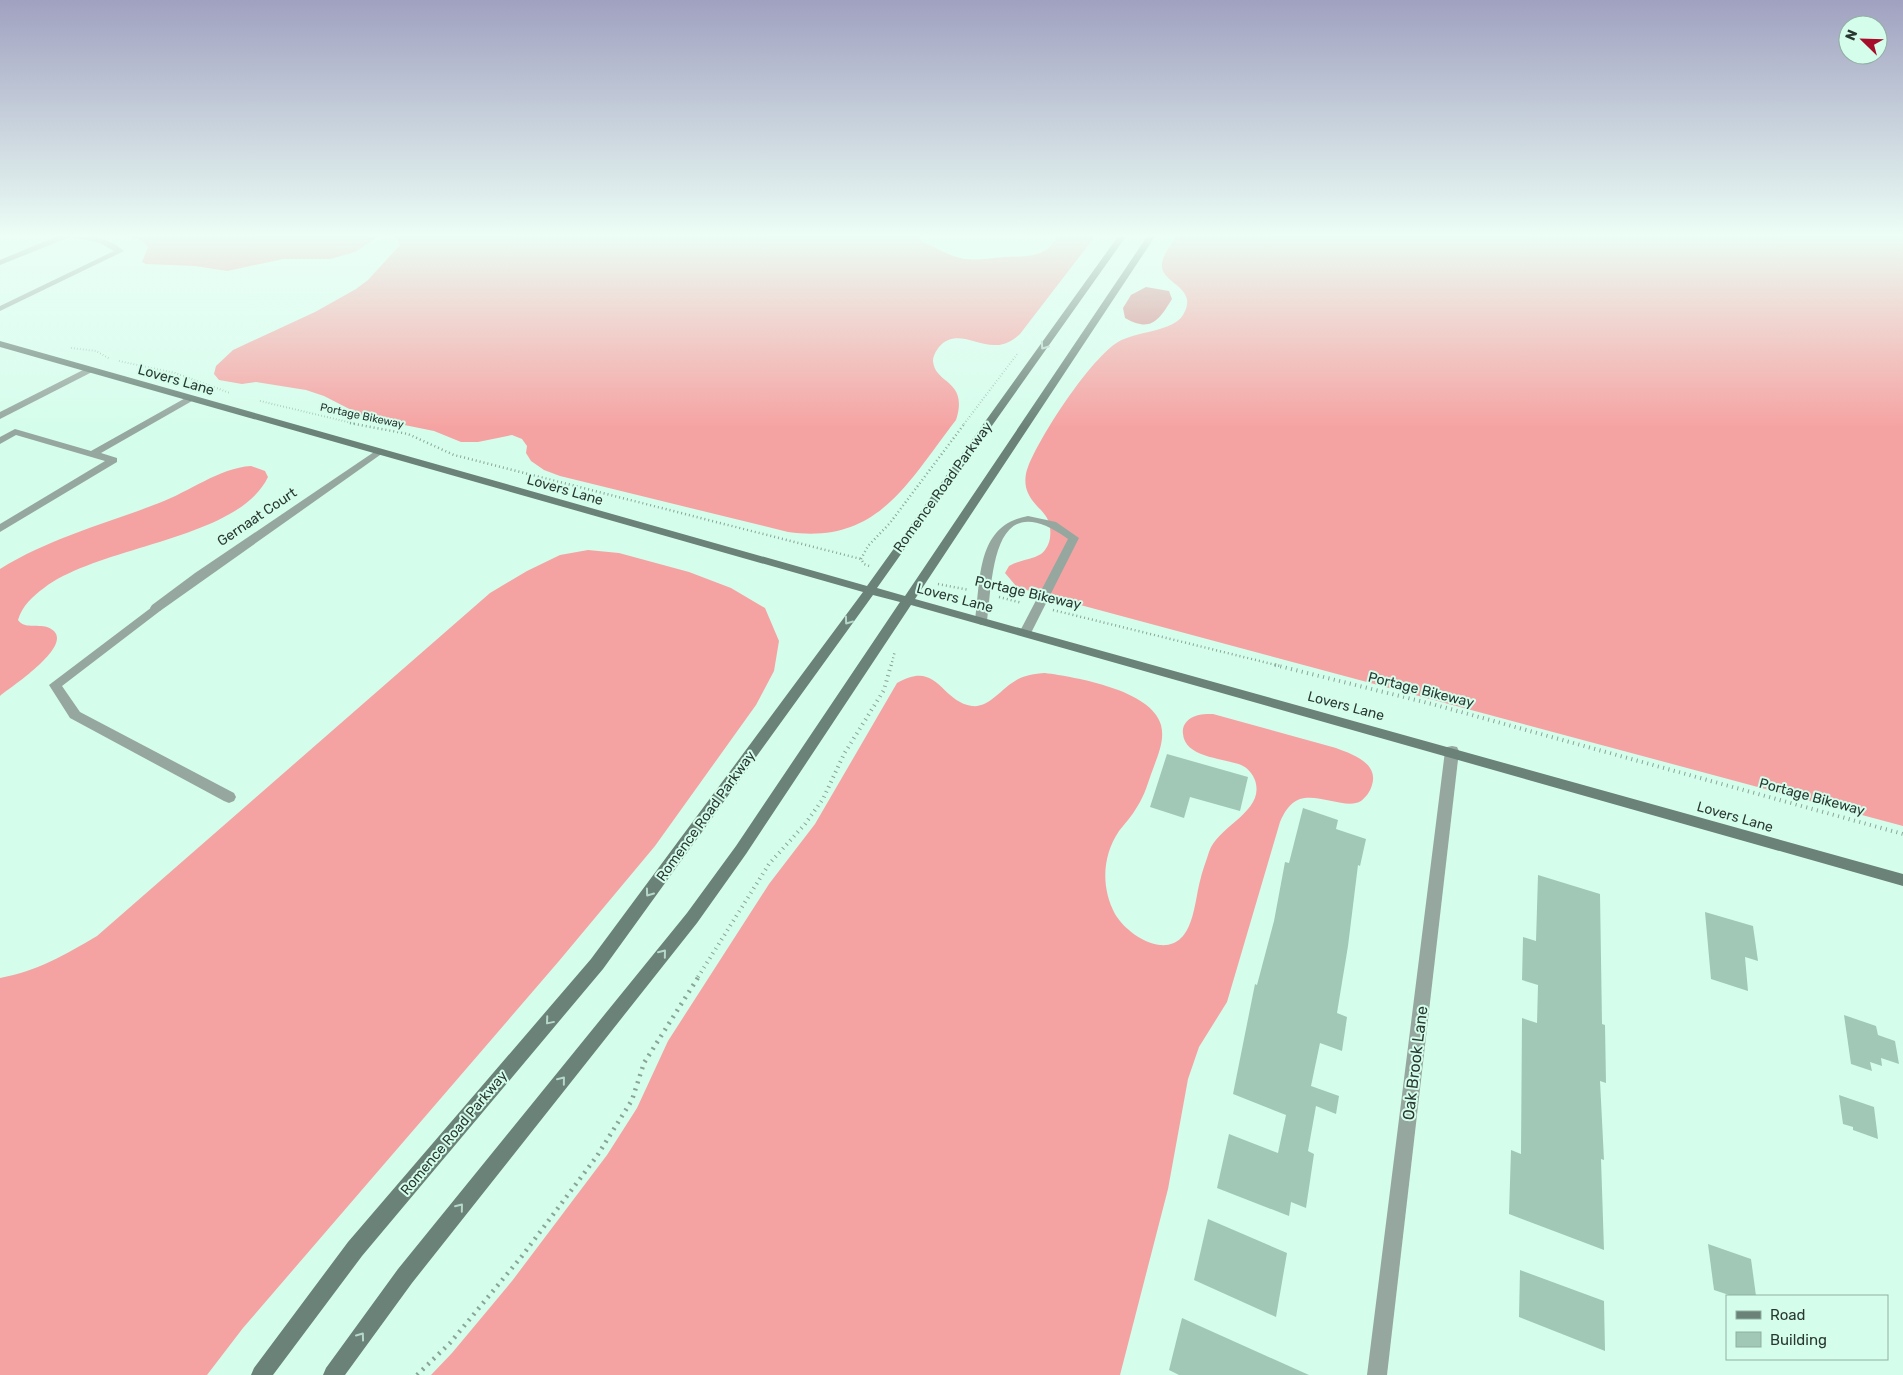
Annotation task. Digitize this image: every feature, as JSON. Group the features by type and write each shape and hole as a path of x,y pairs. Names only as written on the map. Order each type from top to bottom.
{"street":[{"path":"0,309 17,299"},
{"name":"Romence Road Parkway","path":"262,1375 356,1248 597,964 870,590 1077,299"},
{"path":"332,1375 405,1276 692,918 741,850 1109,299"},
{"path":"0,301 9,303"},
{"name":"Lovers Lane","path":"0,344 377,453 1452,751 1903,880"},
{"path":"0,416 89,370"},
{"path":"91,455 189,399"},
{"path":"0,441 15,432 113,460 0,529"},
{"name":"Gernaat Court","path":"229,798 75,715 55,685 156,608 377,453"},
{"path":"981,621 992,548 1004,528 1019,519 1038,519 1063,528 1074,538 1068,553 1025,633"},
{"name":"Oak Brook Lane","path":"1377,1375 1452,751"}],"path":[{"path":"70,348 96,351 111,360 145,365 195,378 234,394"},
{"path":"864,564 862,560 868,546 890,523 1020,350"},
{"name":"Portage Bikeway","path":"252,399 333,420 408,434 440,450 490,465 862,560"},
{"name":"Portage Bikeway","path":"930,582 1432,704 1903,834"},
{"path":"417,1375 450,1343 522,1256 598,1156 632,1100 644,1062 759,881 788,840 805,824 823,799 844,754 884,690 895,648"}],"shaded area":[{"path":"338,299 1047,299 1020,334 1006,343 989,345 959,338 945,342 939,347 933,361 939,375 950,384 958,397 959,407 956,420 905,486 888,504 868,519 845,529 819,533 788,532 560,476 544,470 531,461 526,453 527,446 522,439 512,435 478,442 461,442 434,431 365,417 324,396 306,390 256,382 242,384 219,380 214,374 216,366 233,350 315,312"},
{"path":"1128,299 1172,299 1163,313 1148,324 1141,324 1125,318 1123,308"},
{"path":"1187,299 1903,299 1903,826 1032,592 1016,586 1005,573 1009,566 1041,554 1046,549 1050,540 1049,523 1031,499 1025,480 1034,453 1054,418 1080,381 1107,351 1126,338 1171,325 1178,321 1187,306"},
{"path":"251,466 265,471 268,477 252,498 228,515 166,540 98,561 68,573 36,594 25,606 18,620 27,625 47,627 56,633 56,642 51,652 41,663 0,696 0,569 58,540 159,503 227,471"},
{"path":"588,550 619,553 689,572 731,588 765,608 779,641 774,671 756,705 655,846 559,961 243,1328 207,1375 0,1375 0,978 39,967 97,936 490,593 527,571 560,555"},
{"path":"1045,673 1093,682 1128,694 1155,713 1161,725 1160,747 1146,788 1135,810 1113,841 1105,872 1107,894 1119,920 1134,934 1154,944 1171,944 1180,939 1186,932 1194,912 1201,877 1209,852 1221,834 1246,811 1256,794 1254,779 1245,767 1199,753 1191,748 1183,734 1184,727 1189,720 1199,715 1213,714 1336,748 1363,760 1372,771 1373,777 1370,790 1361,801 1348,804 1316,798 1300,799 1290,806 1280,822 1227,1002 1199,1047 1188,1079 1168,1189 1120,1375 431,1375 452,1353 512,1281 607,1155 637,1108 668,1041 769,884 815,824 897,683 911,677 922,676 930,678 961,703 978,706 990,701 1018,679 1029,675"}],"building":[{"path":"1167,754 1248,777 1240,811 1190,797 1184,818 1150,807"},
{"path":"1303,808 1338,820 1336,829 1366,839 1360,866 1358,865 1337,1013 1347,1017 1342,1051 1320,1043 1311,1086 1339,1096 1336,1114 1316,1106 1308,1151 1314,1154 1306,1208 1291,1202 1289,1216 1217,1188 1229,1134 1278,1153 1286,1115 1233,1094 1255,984 1257,985 1274,921 1285,862 1289,863"},
{"path":"1538,875 1600,894 1602,1024 1605,1025 1606,1083 1600,1081 1604,1160 1601,1159 1604,1250 1509,1214 1511,1150 1521,1154 1522,1018 1537,1023 1538,985 1522,980 1523,937 1536,941"},
{"path":"1705,912 1753,926 1758,961 1745,957 1748,991 1711,979"},
{"path":"1844,1015 1876,1026 1878,1035 1895,1041 1899,1064 1881,1058 1882,1066 1870,1062 1872,1071 1851,1064"},
{"path":"1839,1095 1874,1107 1878,1139 1853,1130 1853,1127 1843,1124"},
{"path":"1208,1219 1287,1253 1276,1317 1194,1280"},
{"path":"1708,1244 1751,1259 1756,1295 1729,1295 1714,1290"},
{"path":"1520,1270 1604,1301 1605,1351 1519,1317"},
{"path":"1182,1318 1309,1375 1179,1375 1169,1370"}]}
